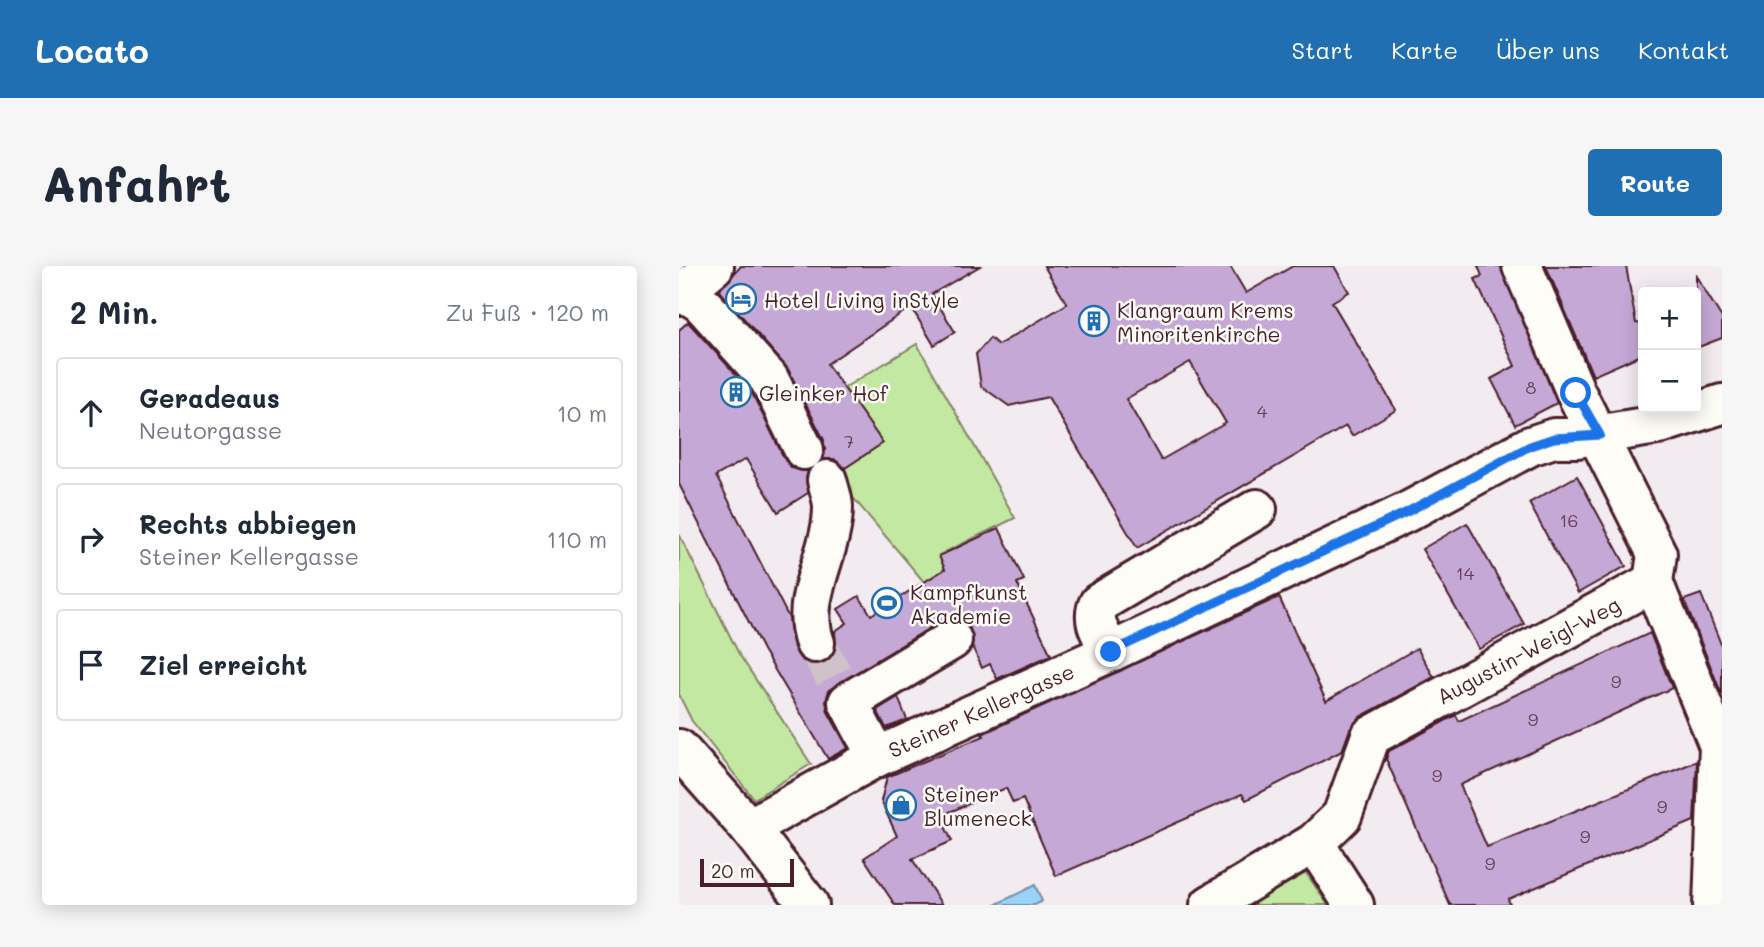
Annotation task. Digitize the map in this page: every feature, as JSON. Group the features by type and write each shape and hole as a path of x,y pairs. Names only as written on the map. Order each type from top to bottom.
{"street":[{"path":"714,266 680,292 701,303 769,379 804,450"},
{"path":"1522,266 1576,393 1600,435 1657,554 1653,582 1719,746 1713,905"},
{"name":"Steiner Kellergasse","path":"749,828 877,757 1111,652 1407,512 1530,446 1554,438 1600,435 1657,425 1722,404"},
{"path":"815,643 809,626 810,607 831,530 833,505 827,480"},
{"path":"1111,652 1096,624 1094,612 1099,603 1257,509"},
{"name":"Augustin-Weigl-Weg","path":"1210,905 1314,843 1342,816 1371,736 1653,582"},
{"path":"877,757 844,695 952,640"},
{"path":"679,749 749,828 809,905"},
{"path":"1314,843 1354,905"}],"green space":[{"path":"917,344 1015,518 939,555 945,569 924,582 834,475 883,443 844,388"},
{"path":"679,534 739,654 811,764 754,799 692,721 679,695"},
{"path":"1306,873 1328,905 1249,905"}],"water":[{"path":"1035,885 1042,901 1035,905 995,905"}],"building":[{"path":"741,266 980,266 932,294 955,332 934,345 911,307 827,364 883,443 845,468 834,459 823,459 824,440 788,369 719,290"},
{"path":"1044,266 1230,266 1246,293 1293,266 1334,266 1349,292 1332,302 1396,410 1352,436 1346,426 1137,548 1048,397 1009,406 981,386 976,354 990,338 998,345 1067,304","holes":["1190,362 1226,423 1161,460 1126,399"]},
{"path":"1478,266 1501,266 1557,403 1515,425 1491,379 1515,366 1475,279 1482,276"},
{"path":"1546,266 1626,266 1638,323 1638,356 1593,376"},
{"path":"1696,276 1722,318 1722,338 1701,346 1701,287 1696,287"},
{"path":"688,322 751,391 785,460 792,468 808,471 808,493 778,512 746,459 716,476 789,618 794,648 800,658 808,664 819,664 830,658 836,649 835,631 847,623 838,609 859,596 871,615 945,569 939,556 999,528 1024,580 1017,583 1051,655 997,679 990,664 982,668 972,646 970,628 958,617 941,621 829,690 826,701 828,712 848,748 828,759 763,650 679,484 679,330"},
{"path":"1577,476 1626,566 1578,593 1529,503"},
{"path":"1467,523 1524,624 1479,649 1422,549"},
{"path":"1701,594 1722,647 1722,695 1684,600"},
{"path":"1279,597 1326,701 1417,648 1434,677 1360,717 1350,729 1342,751 1246,800 1242,794 1056,876 1023,799 1013,803 1006,788 940,816 952,841 912,859 942,905 895,905 864,858 897,836 881,801 887,777 984,736 982,734"},
{"path":"1650,633 1672,688 1460,785 1487,847 1697,761 1694,821 1508,899 1510,905 1450,905 1386,759 1389,751 1456,715 1459,721"},
{"path":"898,697 907,720 886,728 877,710"}],"tunnel":[{"path":"815,643 840,687"}],"place":[{"name":"Hotel Living inStyle","path":"741,299"},
{"name":"Klangraum Krems Minoritenkirche","path":"1094,321"},
{"name":"Gleinker Hof","path":"736,392"},
{"name":"Kampfkunst Akademie","path":"887,603"},
{"name":"Steiner Blumeneck","path":"901,805"}],"route":[{"path":"1111,652 1407,512 1530,446 1554,438 1600,435 1576,393"}]}
